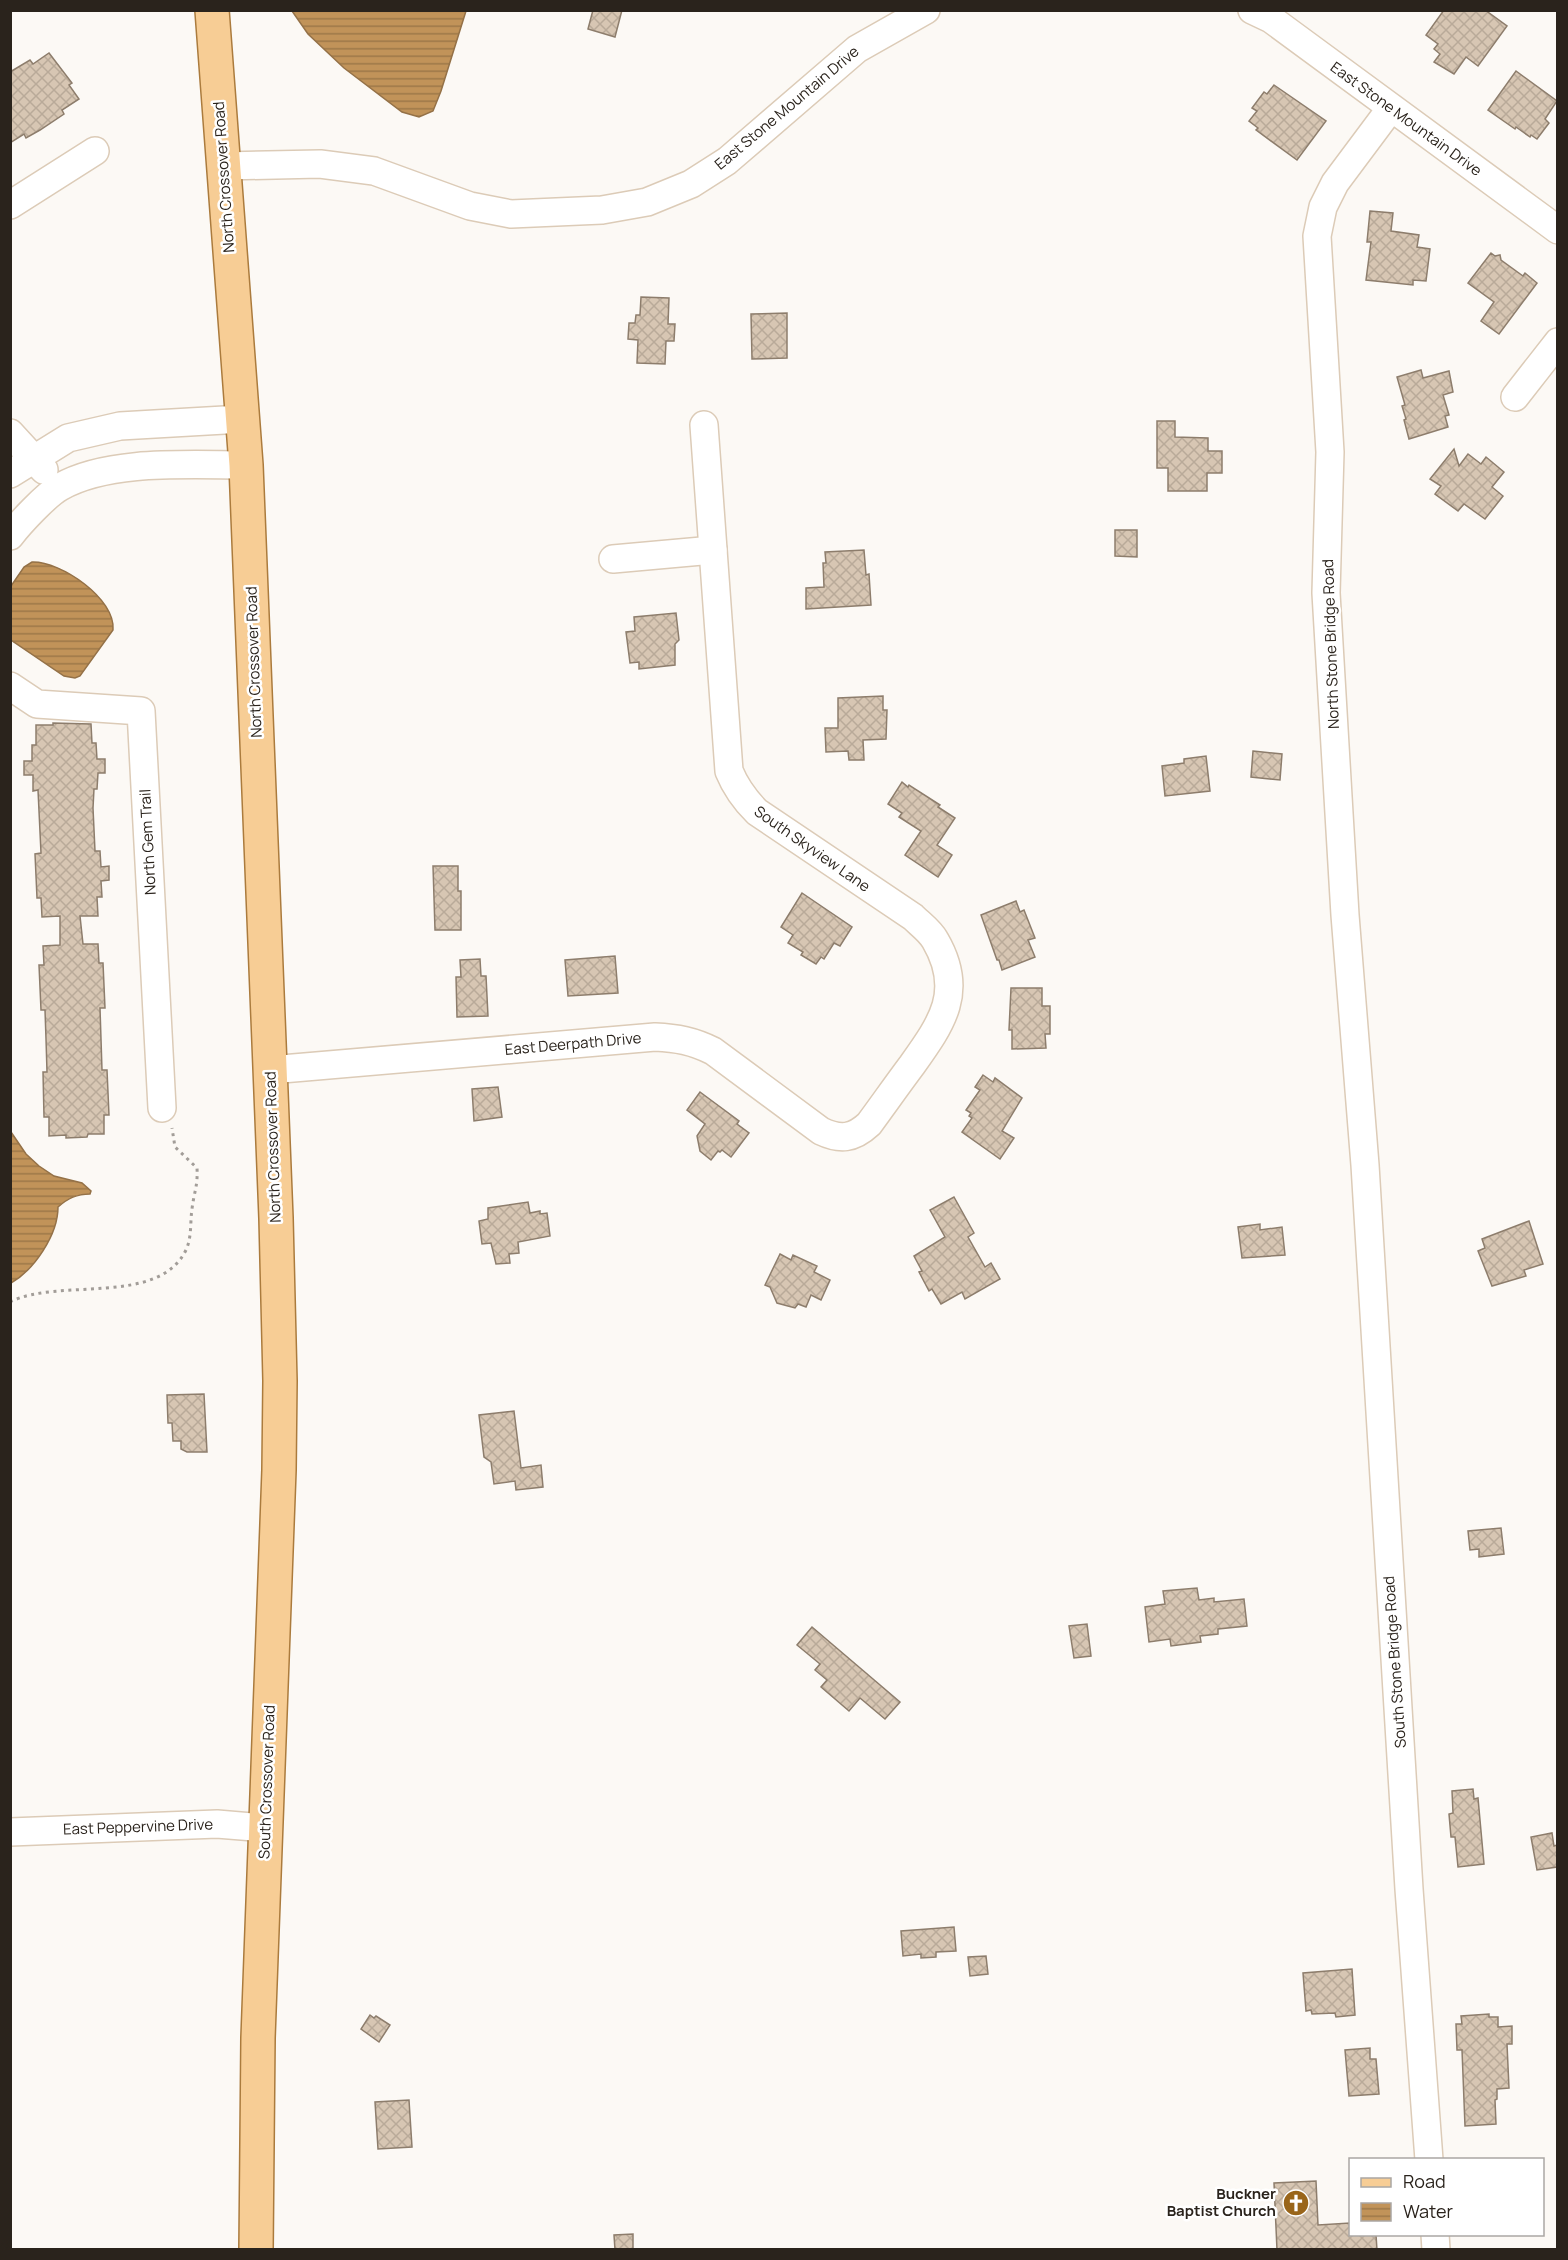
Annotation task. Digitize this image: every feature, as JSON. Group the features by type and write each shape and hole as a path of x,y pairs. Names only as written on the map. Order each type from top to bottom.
{"main road":[{"name":"North Crossover Road","path":"212,10 246,465 279,1314"},
{"name":"South Crossover Road","path":"256,2250 258,2038 279,1470 279,1314"}],"street":[{"name":"East Stone Mountain Drive","path":"224,165 320,164 374,171 470,206 511,214 602,210 647,202 691,184 727,162 857,50 926,10"},
{"name":"East Stone Mountain Drive","path":"1252,10 1271,19 1557,231"},
{"name":"North Stone Bridge Road","path":"1365,1165 1345,915 1327,605 1329,452 1317,236 1323,207 1335,183 1390,108"},
{"path":"10,205 95,152"},
{"path":"1515,397 1557,342"},
{"path":"10,474 68,438 120,426 242,419"},
{"name":"South Skyview Lane","path":"705,425 727,752 729,771 736,788 757,812 913,917 934,938 947,966 949,993 944,1015 933,1035 869,1125 859,1133 847,1138"},
{"path":"10,433 58,488"},
{"path":"10,536 17,526 58,488 89,475 152,466 246,465"},
{"path":"613,559 713,550"},
{"name":"North Gem Trail","path":"10,686 37,704 141,711 162,1108"},
{"name":"East Deerpath Drive","path":"270,1070 644,1038 675,1038 693,1041 713,1051 821,1131 834,1137 847,1138"},
{"name":"South Stone Bridge Road","path":"1365,1165 1410,1901 1429,2158"},
{"name":"East Peppervine Drive","path":"10,1832 217,1824 266,1828"}],"path":[{"path":"10,1302 32,1294 140,1284 170,1270 180,1258 186,1249 191,1228 192,1208 198,1185 196,1168 175,1147 170,1118 162,1108"}],"water":[{"path":"292,11 466,11 433,111 419,117 402,112 344,68 308,34"},
{"path":"32,562 44,563 57,568 84,584 106,606 112,618 113,630 80,676 75,678 64,676 11,640 11,586 24,567"},
{"path":"11,1132 26,1154 39,1166 54,1176 82,1183 91,1191 90,1194 69,1199 58,1207 54,1229 43,1251 28,1270 11,1283"}],"building":[{"path":"593,10 622,10 615,37 588,29"},
{"path":"1444,10 1485,10 1507,26 1478,66 1466,57 1454,74 1434,62 1440,54 1434,49 1438,44 1426,35"},
{"path":"49,53 72,83 69,85 79,99 62,110 64,114 40,130 26,138 24,134 10,143 10,72 30,60 33,64"},
{"path":"1516,71 1557,101 1545,119 1549,123 1537,139 1516,127 1515,129 1488,110"},
{"path":"1274,85 1326,121 1297,160 1256,130 1258,128 1249,121 1257,111 1252,108 1264,92 1267,94"},
{"path":"1370,211 1393,213 1391,231 1419,235 1417,247 1430,249 1426,281 1413,280 1413,285 1366,280 1371,242 1367,242"},
{"path":"1491,253 1495,256 1500,255 1501,260 1523,276 1525,273 1537,283 1499,334 1481,321 1494,302 1468,283"},
{"path":"641,297 669,298 668,324 675,324 674,341 666,341 665,364 637,363 638,340 628,339 629,323 635,323 636,315 640,315"},
{"path":"787,313 787,358 752,359 751,314"},
{"path":"1421,370 1423,378 1449,371 1453,392 1443,395 1449,415 1445,416 1448,427 1409,439 1402,406 1405,405 1397,377"},
{"path":"1157,421 1175,421 1175,437 1208,438 1208,451 1222,451 1222,473 1207,473 1207,491 1168,491 1168,468 1157,468"},
{"path":"1454,449 1459,466 1468,454 1481,464 1486,457 1504,472 1492,487 1503,496 1485,519 1464,504 1458,511 1435,494 1441,486 1430,479"},
{"path":"1115,530 1137,530 1137,557 1115,556"},
{"path":"864,550 866,575 869,574 871,605 806,609 806,588 824,587 825,552"},
{"path":"676,613 679,640 675,644 675,665 639,669 639,662 630,663 626,632 635,631 634,617"},
{"path":"883,696 883,710 887,710 886,739 863,740 864,760 849,760 848,751 826,752 825,728 838,728 838,698"},
{"path":"53,723 91,724 92,743 96,743 97,759 105,759 105,773 98,773 97,789 94,789 93,808 95,851 100,851 101,867 109,866 109,880 101,881 102,897 97,897 98,916 80,916 83,944 98,944 99,963 103,963 105,1008 100,1008 102,1070 107,1070 109,1115 104,1115 104,1134 88,1134 87,1137 49,1136 49,1117 44,1117 43,1072 47,1072 46,1039 45,1010 41,1010 39,965 44,965 43,946 60,945 60,916 42,917 41,898 37,898 35,854 41,853 38,790 33,791 33,775 24,775 24,761 32,761 32,745 36,745 36,725 53,725"},
{"path":"1253,751 1282,754 1280,780 1251,777"},
{"path":"1206,756 1210,791 1165,796 1162,766 1184,763 1184,759"},
{"path":"902,782 940,805 938,807 955,818 937,845 952,855 938,877 905,855 921,831 899,817 902,813 888,804"},
{"path":"433,866 458,866 458,891 461,891 461,930 435,930"},
{"path":"802,893 852,927 840,946 834,943 824,959 821,957 816,964 801,955 803,952 788,943 793,935 781,927"},
{"path":"1016,901 1020,912 1024,910 1035,938 1028,940 1035,957 1002,970 981,915"},
{"path":"615,956 618,993 568,996 565,960"},
{"path":"480,959 481,976 486,976 488,1016 457,1017 456,977 461,977 460,960"},
{"path":"1011,988 1042,988 1042,1006 1050,1006 1050,1034 1045,1034 1046,1048 1012,1049 1012,1030 1009,1030"},
{"path":"983,1075 993,1082 995,1078 1022,1098 1002,1131 1014,1138 1000,1159 962,1132 972,1118 969,1116 971,1113 966,1110 980,1090 975,1087"},
{"path":"498,1087 502,1117 474,1121 472,1089"},
{"path":"700,1092 739,1121 737,1124 749,1133 731,1157 722,1150 718,1151 711,1160 700,1151 697,1136 705,1124 687,1110"},
{"path":"954,1197 974,1233 968,1237 985,1267 991,1263 1000,1279 965,1299 962,1292 941,1304 932,1289 929,1291 914,1256 945,1237 930,1210"},
{"path":"528,1202 530,1213 540,1211 540,1214 547,1213 550,1236 518,1242 519,1253 509,1254 510,1263 496,1264 491,1243 482,1244 479,1221 488,1219 488,1208"},
{"path":"1529,1221 1543,1264 1524,1270 1526,1276 1492,1286 1478,1251 1485,1248 1482,1239"},
{"path":"1260,1224 1260,1230 1282,1227 1285,1255 1242,1258 1238,1227"},
{"path":"780,1254 791,1260 793,1255 817,1266 814,1272 830,1280 821,1300 811,1295 806,1307 798,1304 795,1308 777,1303 770,1287 765,1285"},
{"path":"204,1394 207,1452 187,1452 181,1449 181,1441 173,1441 172,1423 168,1423 167,1395"},
{"path":"514,1411 521,1468 541,1465 543,1487 516,1490 515,1481 494,1484 491,1462 484,1457 479,1415"},
{"path":"1501,1528 1504,1554 1479,1557 1479,1549 1470,1550 1468,1531"},
{"path":"1197,1588 1199,1600 1214,1598 1214,1602 1244,1599 1247,1626 1218,1629 1218,1634 1200,1636 1201,1642 1171,1646 1170,1639 1149,1642 1145,1607 1165,1604 1163,1591"},
{"path":"1087,1624 1091,1656 1074,1658 1069,1626"},
{"path":"812,1627 900,1702 885,1719 860,1698 849,1711 821,1687 827,1680 815,1670 820,1664 797,1645"},
{"path":"1473,1789 1474,1799 1478,1798 1484,1864 1458,1867 1455,1837 1451,1837 1449,1814 1453,1813 1452,1791"},
{"path":"1552,1833 1554,1846 1557,1845 1557,1867 1537,1870 1531,1837"},
{"path":"954,1927 956,1951 936,1952 936,1957 921,1958 921,1954 903,1956 901,1931"},
{"path":"986,1956 988,1974 970,1976 968,1957"},
{"path":"1352,1969 1355,2015 1336,2017 1335,2013 1312,2014 1311,2010 1306,2011 1303,1973"},
{"path":"1489,2014 1489,2017 1498,2017 1498,2027 1512,2026 1512,2044 1507,2044 1509,2088 1497,2089 1496,2124 1465,2126 1462,2050 1457,2050 1456,2024 1462,2024 1461,2016"},
{"path":"370,2015 390,2025 379,2042 361,2029"},
{"path":"1370,2048 1370,2059 1376,2059 1379,2094 1349,2096 1345,2050"},
{"path":"409,2100 412,2147 378,2149 375,2102"},
{"name":"Buckner Baptist Church","path":"1316,2181 1318,2225 1349,2223 1349,2236 1376,2236 1377,2250 1277,2250 1274,2183"},
{"path":"633,2234 633,2250 615,2250 614,2235"}],"place":[{"name":"Buckner Baptist Church","path":"1296,2203"}]}
